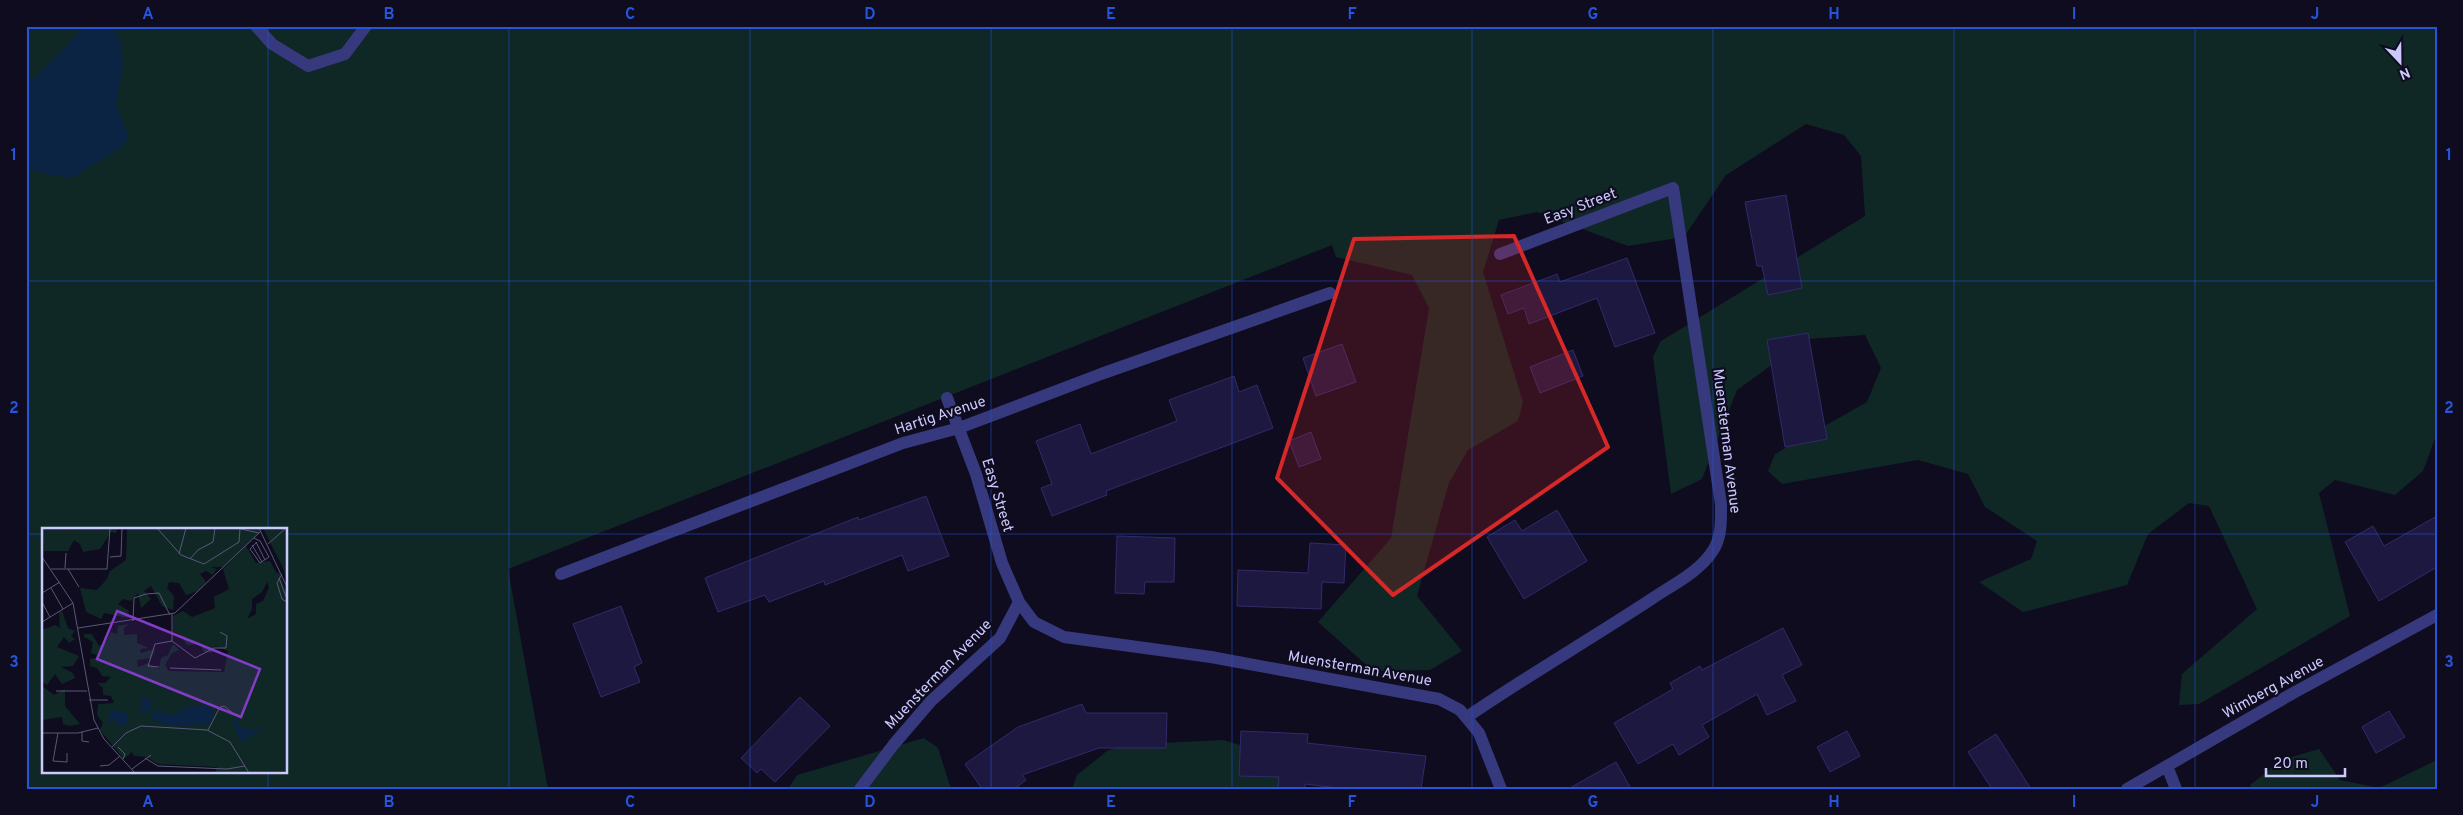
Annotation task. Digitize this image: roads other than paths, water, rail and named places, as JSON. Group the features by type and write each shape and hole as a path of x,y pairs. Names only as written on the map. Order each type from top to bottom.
{"street":[{"path":"256,26 272,44 308,66 345,54 366,26"},
{"name":"Easy Street","path":"1500,254 1673,188"},
{"name":"Muensterman Avenue","path":"860,789 894,744 931,701 1000,638 1019,602 1034,622 1064,637 1211,657 1439,699 1467,717 1585,643 1694,570 1709,556 1718,540 1721,504 1673,188"},
{"name":"Hartig Avenue","path":"561,574 903,443 958,428 1102,374 1330,293"},
{"name":"Easy Street","path":"947,398 976,474 1002,563 1019,602"},
{"name":"Wimberg Avenue","path":"2127,789 2295,692 2437,615"},
{"path":"1467,717 1479,733 1501,789"},
{"path":"2167,766 2176,789"}],"water":[{"path":"91,26 109,26 120,38 123,63 116,104 129,137 124,145 72,178 40,173 26,166 26,85 79,32"}]}
